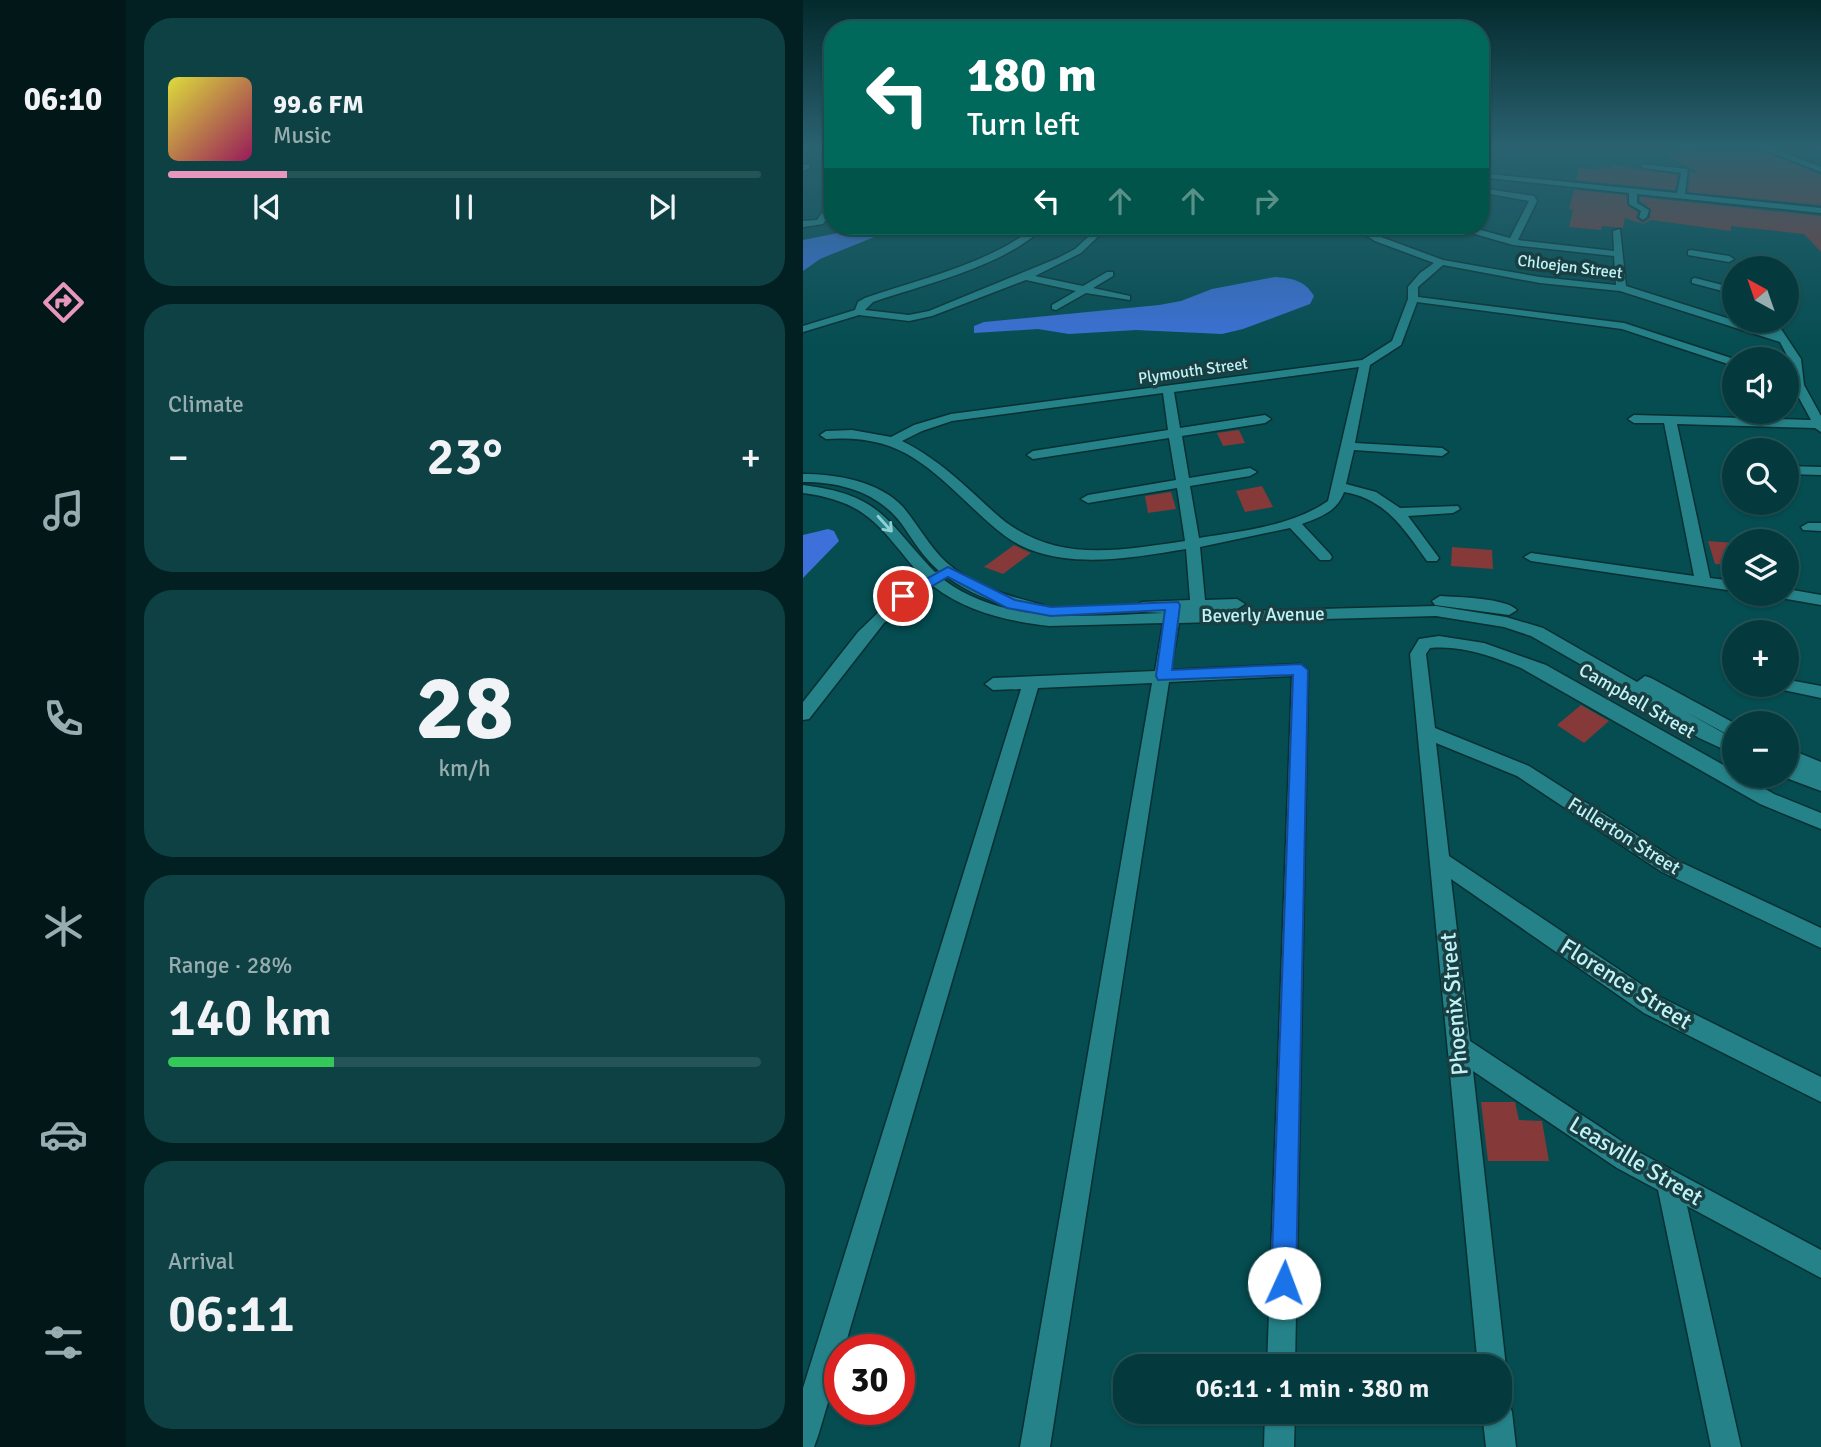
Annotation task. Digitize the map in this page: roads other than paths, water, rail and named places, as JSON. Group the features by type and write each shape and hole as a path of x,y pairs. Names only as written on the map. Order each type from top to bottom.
{"street":[{"path":"1513,242 1527,214"},
{"path":"803,224 819,222 824,216"},
{"path":"1617,232 1621,288"},
{"path":"859,312 862,304 869,300 985,258 1021,242 1030,235"},
{"path":"803,329 859,312 920,317 1025,277 1078,251 1095,235"},
{"name":"Chloejen Street","path":"1371,235 1441,262 1540,280 1621,288 1782,339"},
{"path":"1488,235 1513,242 1618,254"},
{"path":"1722,245 1728,256"},
{"path":"1691,253 1722,261"},
{"name":"Plymouth Street","path":"895,440 918,428 951,418 1365,363 1397,343 1413,299 1413,287 1423,275 1441,262"},
{"path":"1056,307 1110,274"},
{"path":"1025,277 1126,298"},
{"path":"1695,281 1722,288"},
{"path":"1413,299 1624,326 1722,359"},
{"path":"1778,333 1787,347"},
{"path":"826,435 843,433 895,440 931,461 999,525 1028,544 1059,553 1100,555 1193,543 1294,524 1326,510 1333,504 1365,363"},
{"path":"1799,385 1821,393"},
{"path":"1168,391 1193,543 1199,611"},
{"path":"1799,394 1819,426"},
{"path":"1033,455 1265,419"},
{"path":"1634,419 1819,426"},
{"path":"1670,421 1703,581"},
{"path":"1348,446 1442,452"},
{"path":"1799,470 1821,471"},
{"path":"1088,499 1250,472"},
{"name":"Beverly Avenue","path":"803,478 831,479 857,486 889,502 926,550 941,575"},
{"path":"1338,487 1374,494 1398,512 1432,558"},
{"name":"Beverly Avenue","path":"803,489 837,493 872,509 974,605 1006,616 1049,621 1172,612 1434,600 1472,603 1508,610 1543,625 1722,724"},
{"path":"1398,512 1453,509"},
{"path":"1294,524 1325,557"},
{"path":"1531,557 1722,584"},
{"path":"803,714 832,678 853,645 880,616 903,596 941,575"},
{"path":"1799,596 1821,600"},
{"name":"Beverly Avenue","path":"1199,611 1436,611 1505,622 1537,632 1722,741"},
{"path":"1035,1447 1164,676 1172,612"},
{"name":"Campbell Street","path":"1425,643 1442,640 1473,646 1540,669 1767,799 1821,821"},
{"name":"Phoenix Street","path":"1425,643 1418,654 1491,1354"},
{"path":"993,684 1301,670 1281,1354"},
{"path":"803,1436 1031,682"},
{"path":"1799,688 1821,692"},
{"name":"Fullerton Street","path":"1428,733 1523,771 1669,866 1821,938"},
{"path":"1799,760 1821,770"},
{"path":"1799,776 1821,785"},
{"name":"Florence Street","path":"1441,861 1652,1005 1821,1090"},
{"name":"Leasville Street","path":"1458,1047 1626,1159 1821,1265"},
{"path":"1669,1183 1726,1447"},
{"path":"1279,1447 1280,1424"},
{"path":"1498,1424 1501,1447"}],"water":[{"path":"828,235 879,235 820,259 803,271 803,240"},
{"path":"1275,277 1292,279 1306,286 1314,296 1310,304 1222,334 1136,330 1069,334 1038,329 974,333 974,326 984,322 1159,305 1181,301 1212,289"},
{"path":"828,529 834,531 839,541 803,578 803,535"}]}
